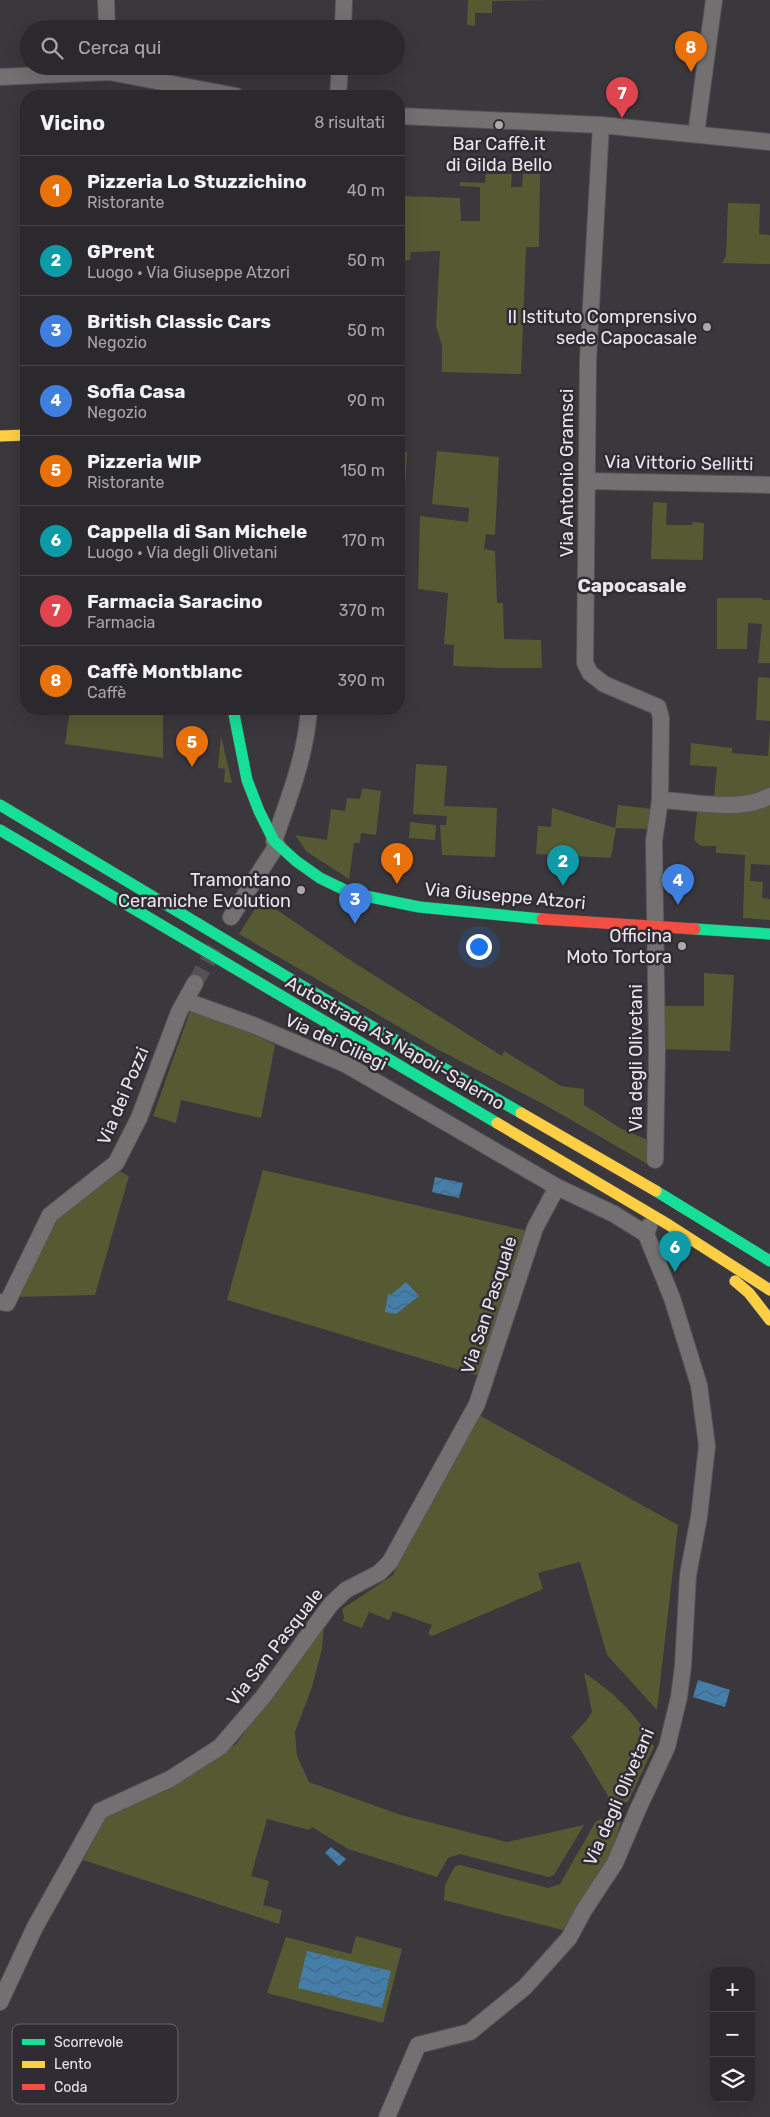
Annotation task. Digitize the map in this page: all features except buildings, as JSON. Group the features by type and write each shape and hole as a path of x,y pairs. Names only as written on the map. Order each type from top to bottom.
{"main road":[{"path":"0,436 20,435"},
{"name":"Via Giuseppe Atzori","path":"234,715 248,780 259,811 275,843 320,878 351,893 378,900 489,915 770,934"},
{"name":"Autostrada A3 Napoli-Salerno","path":"0,805 488,1094 690,1211 770,1261"},
{"name":"Autostrada A3 Napoli-Salerno","path":"0,830 669,1225 770,1290"},
{"path":"488,1094 563,1128 638,1167"},
{"path":"669,1225 698,1252 748,1293 770,1320"}],"street":[{"path":"106,0 107,20"},
{"path":"343,20 344,0"},
{"path":"696,134 714,0"},
{"path":"0,77 27,75"},
{"path":"136,75 208,90"},
{"path":"338,90 339,75"},
{"path":"405,116 601,124 770,142"},
{"name":"Via Antonio Gramsci","path":"601,124 588,360 585,663 590,673 604,684 658,707 661,718 660,800 654,841 656,926"},
{"name":"Via Vittorio Sellitti","path":"587,481 770,485"},
{"path":"232,918 275,843 308,733 310,715"},
{"path":"660,800 732,805 750,803 770,796"},
{"name":"Via degli Olivetani","path":"654,1160 658,1049 656,926"},
{"name":"Via dei Pozzi","path":"0,1302 7,1302 50,1215 116,1163 139,1118 179,1012 195,983"},
{"name":"Via dei Ciliegi","path":"186,1001 253,1025 347,1065 557,1187 648,1230"},
{"name":"Via San Pasquale","path":"0,2002 35,1927 100,1811 170,1779 220,1747 263,1698 331,1604 346,1590 379,1573 390,1562 477,1404 534,1228 557,1187"},
{"name":"Via degli Olivetani","path":"387,2117 418,2045 470,2032 525,1987 569,1938 584,1910 615,1863 667,1747 679,1697 688,1575 699,1517 707,1446 699,1385 682,1328 648,1230"}],"green space":[{"path":"468,0 547,0 492,1 492,13 475,13 475,26 467,25"},
{"path":"486,174 512,174 511,187 522,187 523,174 540,174 539,247 526,247 521,374 442,372 442,346 436,326 440,251 411,252 410,260 405,260 405,196 460,198 461,221 480,221 480,187 460,186 460,182 485,183"},
{"path":"728,203 760,204 759,234 770,235 770,264 722,263 726,256"},
{"path":"437,451 499,457 495,535 486,534 484,549 495,551 497,603 503,603 504,639 541,640 542,668 453,666 454,645 444,644 448,593 418,589 420,516 468,522 469,508 432,504"},
{"path":"405,452 407,452 405,488"},
{"path":"653,502 667,503 666,525 692,525 693,522 704,523 703,560 651,559"},
{"path":"717,598 762,598 763,600 770,600 770,663 758,663 762,624 748,623 747,649 717,649"},
{"path":"758,677 770,678 770,721 756,720"},
{"path":"69,715 163,715 163,758 65,744"},
{"path":"770,729 770,789 751,797 714,796 717,767 690,765 691,743 732,748 732,753 768,756"},
{"path":"221,736 232,783 224,782 225,769 218,768"},
{"path":"416,764 447,766 444,806 497,808 495,857 442,855 440,825 446,825 447,816 413,814"},
{"path":"362,788 381,791 376,835 361,833 360,843 354,843 349,879 307,852 295,835 327,840 331,809 345,811 347,798 360,799"},
{"path":"618,805 653,809 650,829 616,828 611,858 536,854 538,826 551,827 552,808 615,828"},
{"path":"770,806 770,865 751,864 750,881 763,882 762,898 770,899 770,920 743,918 745,855 716,853 716,846 701,846 694,840 697,812 740,812"},
{"path":"410,822 436,825 435,840 409,838"},
{"path":"261,899 353,962 502,1056 504,1051 561,1086 584,1089 584,1105 620,1128 650,1141 649,1165 547,1106 437,1049 239,934"},
{"path":"704,973 734,975 730,1051 657,1049 657,1006 704,1006"},
{"path":"190,1011 250,1033 275,1045 261,1118 181,1100 176,1123 153,1116"},
{"path":"117,1170 129,1176 95,1295 16,1297 55,1219"},
{"path":"263,1170 528,1231 479,1376 227,1300"},
{"path":"479,1415 678,1525 657,1710 607,1655 580,1562 538,1573 543,1589 432,1636 428,1634 432,1625 393,1611 389,1620 369,1612 362,1628 343,1621 342,1609 393,1575 417,1524"},
{"path":"324,1625 322,1649 312,1687 295,1732 297,1756 309,1782 401,1815 507,1842 584,1825 554,1875 548,1877 460,1854 448,1858 437,1877 348,1849 312,1827 309,1830 267,1819 251,1876 269,1881 263,1905 282,1910 279,1924 83,1860 106,1818 176,1784 236,1744"},
{"path":"584,1673 624,1705 641,1725 654,1747 628,1802 614,1806 571,1737 592,1712"},
{"path":"618,1814 621,1822 611,1853 563,1930 444,1900 445,1885 455,1866 460,1865 548,1888 560,1884 596,1821"},
{"path":"356,1936 402,1949 383,2023 267,1993 286,1937 351,1954"}],"water":[{"path":"435,1177 463,1183 459,1198 432,1192"},
{"path":"406,1282 419,1296 396,1314 385,1312 388,1294 391,1295"},
{"path":"698,1680 730,1690 725,1707 693,1697"},
{"path":"331,1847 346,1859 339,1866 325,1853"},
{"path":"307,1951 391,1971 382,2008 298,1988"}],"tunnel":[{"path":"195,983 215,948"}],"traffic: fast":[{"path":"234,715 247,780 259,811 274,841 296,861 320,878 351,893 419,907 542,919"},
{"path":"0,805 292,980 521,1113"},
{"path":"0,830 497,1123"},
{"path":"695,929 770,934"},
{"path":"656,1191 770,1261"}],"traffic: slow":[{"path":"0,436 20,435"},
{"path":"521,1113 656,1191"},
{"path":"497,1123 669,1225 770,1290"},
{"path":"735,1281 749,1293 770,1320"}],"traffic: jam":[{"path":"542,919 695,929"}],"place":[{"name":"Caffè Montblanc","path":"691,72"},
{"name":"Farmacia Saracino","path":"622,118"},
{"name":"Bar Caffè.it di Gilda Bello","path":"499,125"},
{"name":"II Istituto Comprensivo sede Capocasale","path":"707,327"},
{"name":"Pizzeria WIP","path":"192,767"},
{"name":"Pizzeria Lo Stuzzichino","path":"397,884"},
{"name":"GPrent","path":"563,886"},
{"name":"Tramontano Ceramiche Evolution","path":"301,890"},
{"name":"Sofia Casa","path":"678,905"},
{"name":"British Classic Cars","path":"355,924"},
{"name":"Officina Moto Tortora","path":"682,946"},
{"name":"Cappella di San Michele","path":"675,1272"}],"district":[{"name":"Capocasale","path":"632,585"}]}
